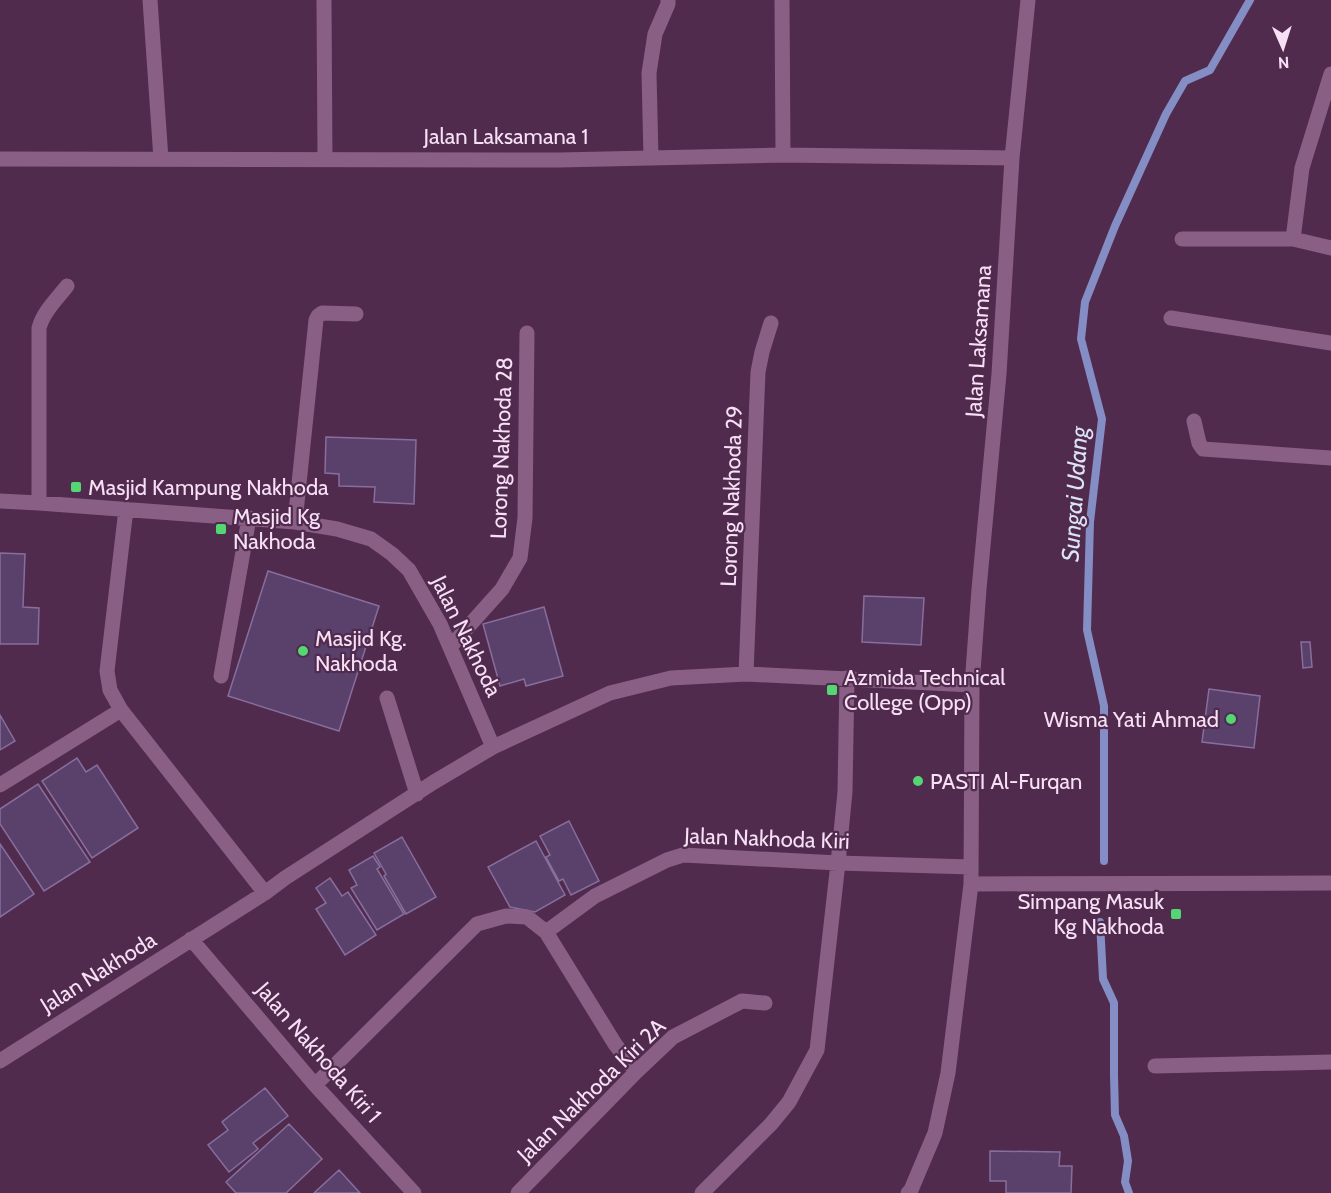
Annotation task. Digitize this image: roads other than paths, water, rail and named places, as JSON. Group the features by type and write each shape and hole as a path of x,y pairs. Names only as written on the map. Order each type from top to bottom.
{"street":[{"path":"150,0 161,159"},
{"path":"324,0 325,159"},
{"path":"651,158 649,73 655,34 668,0"},
{"path":"782,0 783,155"},
{"name":"Jalan Laksamana","path":"972,685 978,589 999,374 1012,158 1028,0"},
{"path":"1293,238 1302,168 1331,74"},
{"name":"Jalan Laksamana 1","path":"0,159 559,159 783,155 1012,158"},
{"path":"1182,239 1293,238 1331,248"},
{"path":"39,503 39,328 45,315 67,286"},
{"path":"295,522 316,321 322,313 356,314"},
{"path":"1171,318 1331,343"},
{"name":"Lorong Nakhoda 29","path":"746,674 758,372 771,323"},
{"name":"Lorong Nakhoda 28","path":"450,647 502,590 520,558 525,518 527,333"},
{"path":"1194,421 1199,443 1203,448 1331,458"},
{"name":"Jalan Nakhoda","path":"0,501 295,522 337,529 371,539 409,570 440,624 493,747"},
{"path":"126,509 107,671 110,690 121,710 264,893"},
{"path":"221,676 249,518"},
{"name":"Jalan Nakhoda","path":"0,1061 434,782 493,747 610,693 671,678 746,674 972,685"},
{"path":"702,1193 771,1124 789,1102 817,1050 845,792 847,678"},
{"path":"911,1192 935,1133 948,1073 971,884 972,685"},
{"path":"387,698 417,794"},
{"path":"0,785 121,710"},
{"name":"Jalan Nakhoda Kiri","path":"546,933 595,896 667,860 684,855 971,867"},
{"path":"971,884 1331,883"},
{"path":"315,1085 477,924 506,916 527,917 546,933 615,1044 636,1072"},
{"name":"Jalan Nakhoda Kiri 1","path":"191,939 315,1085 414,1193"},
{"name":"Jalan Nakhoda Kiri 2A","path":"518,1193 673,1036 742,1001 765,1003"},
{"path":"1155,1066 1331,1062"}],"waterway":[{"name":"Sungai Udang","path":"1104,861 1104,706 1087,630 1090,522 1102,419 1081,339 1085,302 1115,226 1166,114 1185,81 1210,70 1250,0"},
{"name":"Sungai Udang","path":"1100,922 1103,979 1114,1003 1115,1115 1124,1136 1128,1161 1125,1182 1129,1193"}],"place":[{"name":"Masjid Kampung Nakhoda","path":"76,487"},
{"name":"Masjid Kg Nakhoda","path":"221,529"},
{"name":"Masjid Kg. Nakhoda","path":"303,651"},
{"name":"Azmida Technical College (Opp)","path":"832,690"},
{"name":"Wisma Yati Ahmad","path":"1231,719"},
{"name":"PASTI Al-Furqan","path":"918,781"},
{"name":"Simpang Masuk Kg Nakhoda","path":"1176,914"}]}
